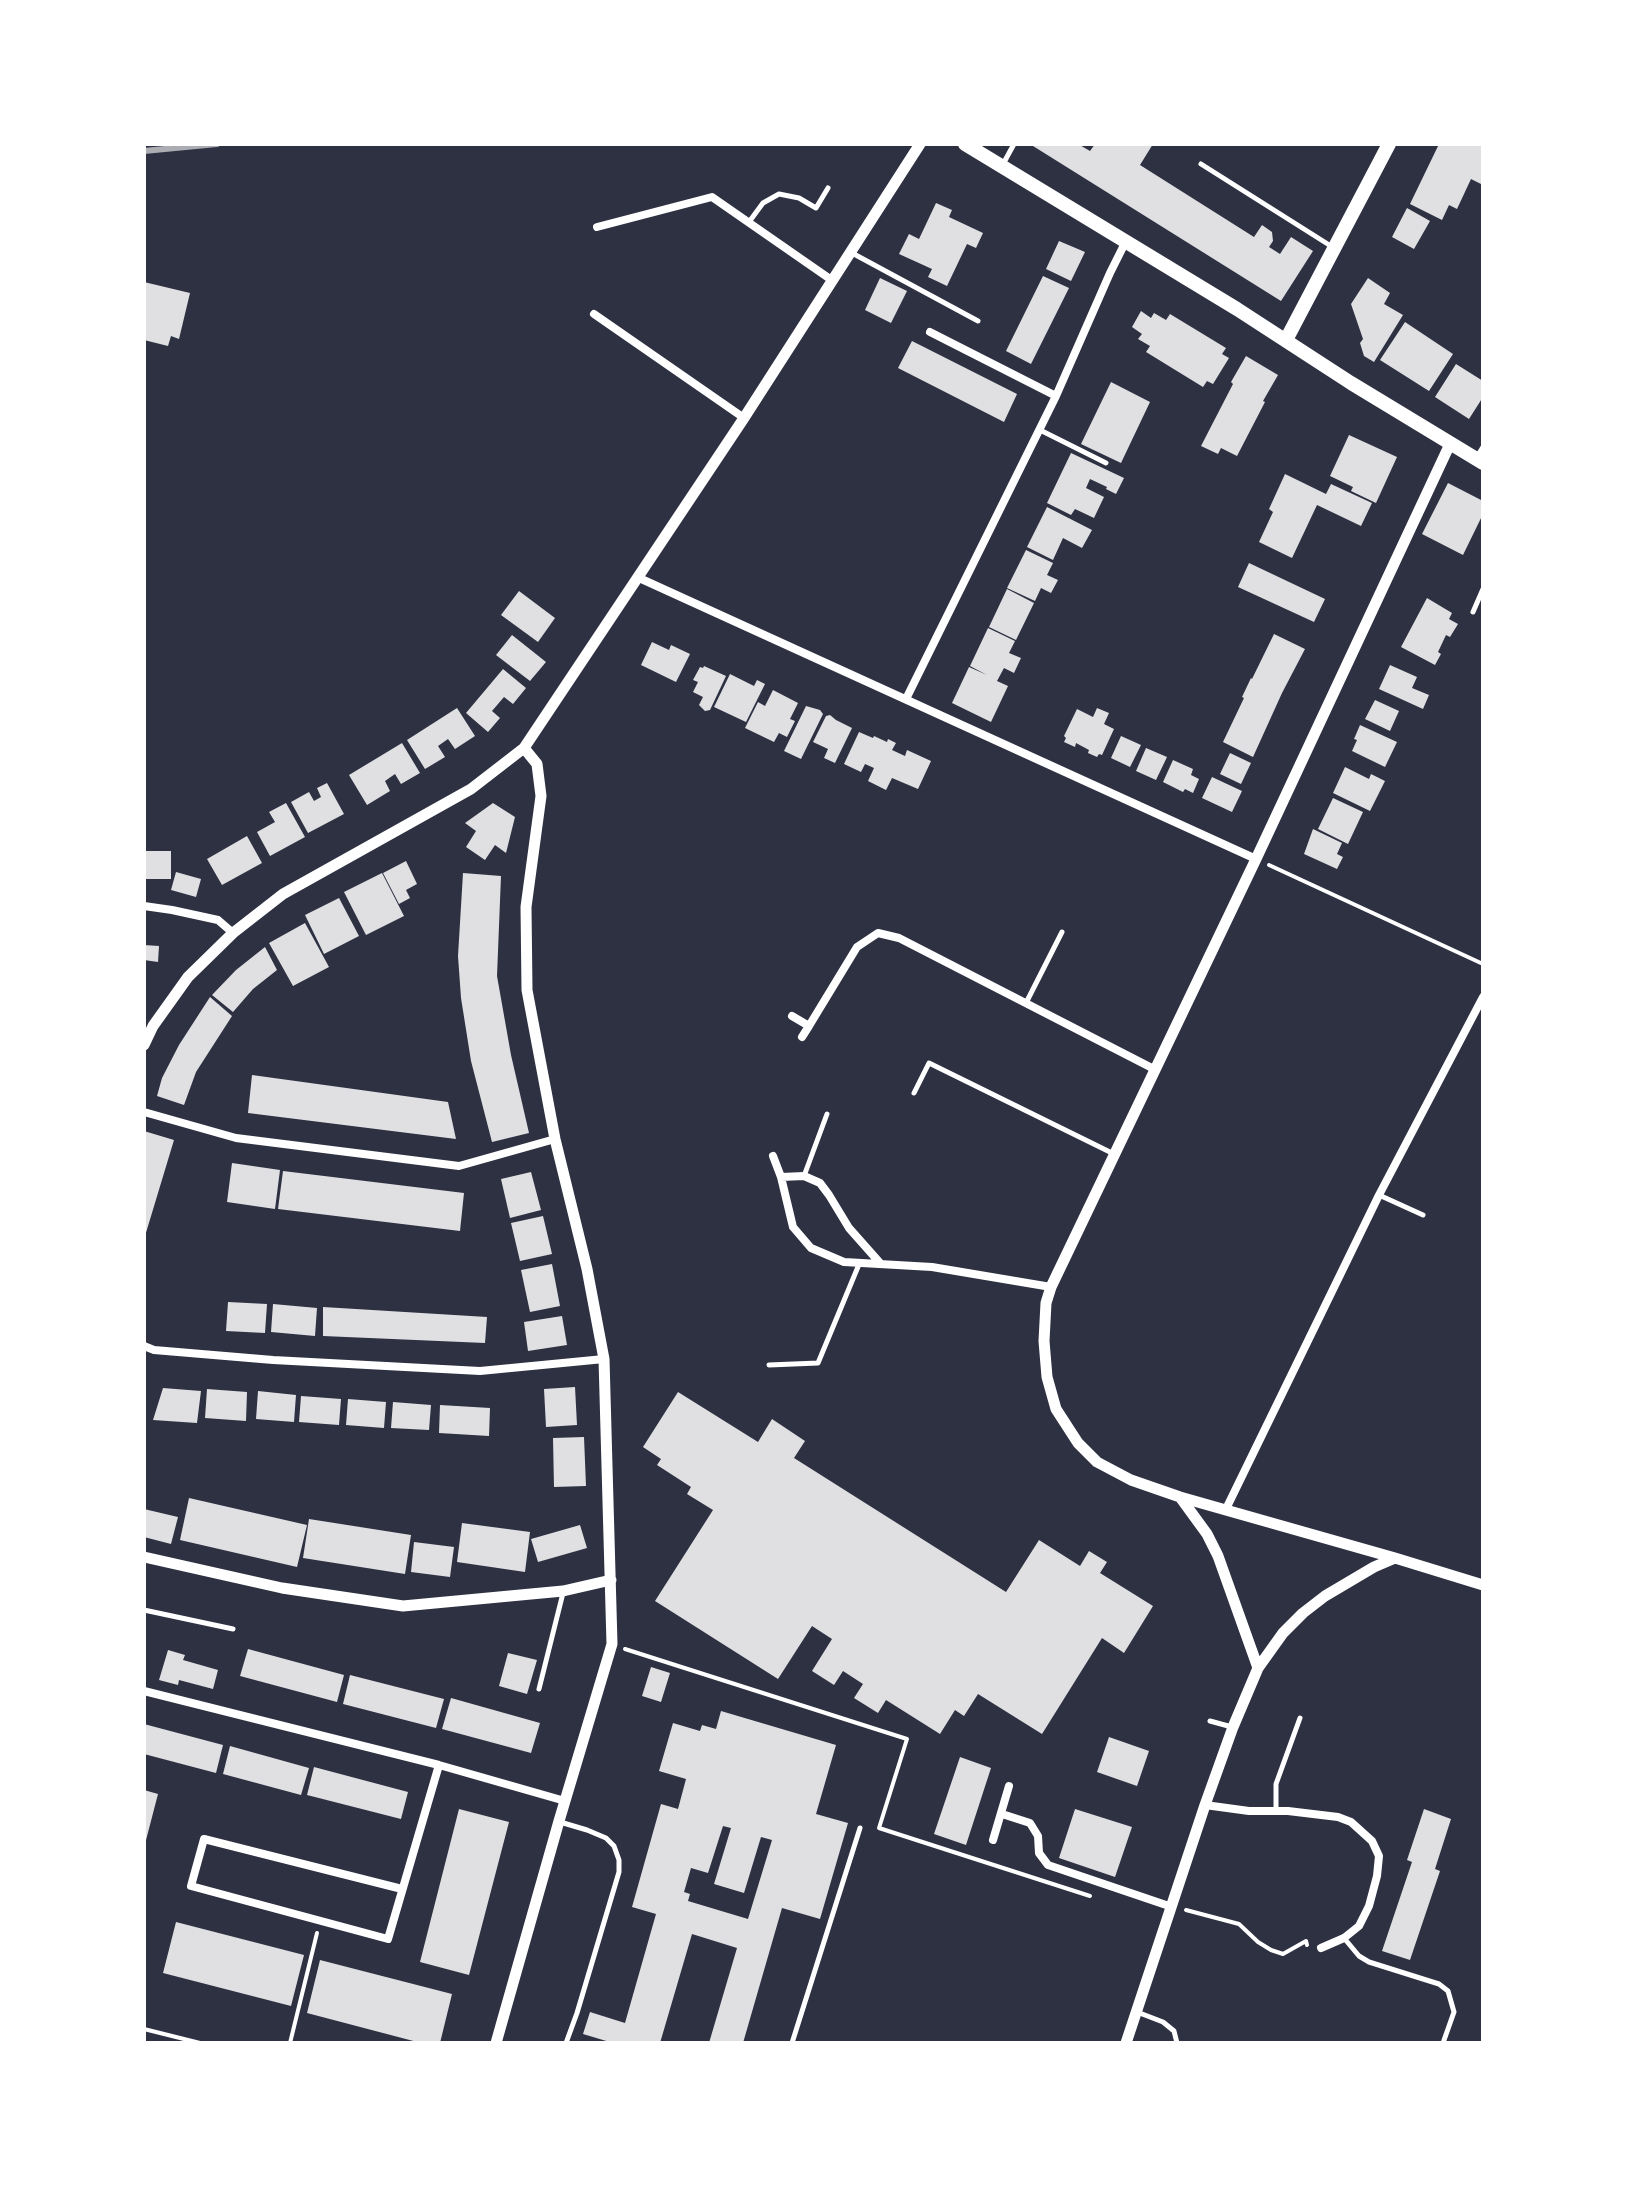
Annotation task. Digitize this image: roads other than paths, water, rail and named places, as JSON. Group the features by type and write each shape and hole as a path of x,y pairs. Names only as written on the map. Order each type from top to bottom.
{"main road":[{"path":"965,144 1450,444 1480,456"},
{"path":"1286,340 1389,144"}],"street":[{"path":"144,1045 153,1026 188,977 233,933 283,894 471,789 524,748 744,418 920,144"},
{"path":"597,227 712,197 833,281"},
{"path":"906,699 1056,396 1126,241"},
{"path":"594,314 744,418"},
{"path":"930,332 1056,396"},
{"path":"1450,444 1051,1287 1046,1303 1044,1341 1047,1377 1056,1409 1078,1443 1097,1462 1131,1480 1180,1497 1483,1585"},
{"path":"637,577 1256,859"},
{"path":"496,2043 612,1644 604,1359 587,1269 555,1139 527,990 526,907 541,796 537,764 524,748"},
{"path":"144,906 218,920 233,933"},
{"path":"802,1037 857,947 878,933 899,938 1154,1069"},
{"path":"1226,1509 1379,1195 1483,997"},
{"path":"792,1016 809,1026"},
{"path":"144,1112 236,1138 459,1166 555,1139"},
{"path":"773,1156 793,1227 811,1248 844,1262 932,1267 1051,1287"},
{"path":"781,1177 804,1176 820,1183 849,1228 880,1263"},
{"path":"144,1346 154,1350 273,1360 480,1371 604,1359"},
{"path":"1180,1497 1207,1534 1218,1556 1258,1668"},
{"path":"144,1557 282,1588 403,1606 563,1591 611,1580"},
{"path":"1126,2043 1205,1805 1258,1668 1283,1633 1314,1604 1374,1567 1395,1558"},
{"path":"144,1691 439,1765 565,1801"},
{"path":"402,1889 204,1839 191,1886 388,1939 439,1765"},
{"path":"993,1840 1009,1786"},
{"path":"1205,1805 1338,1817 1351,1822 1372,1841 1379,1856 1369,1906 1359,1926 1344,1938 1321,1948"},
{"path":"1002,1814 1030,1823 1038,1836 1039,1853 1048,1865 1172,1907"}],"lane":[{"path":"1001,167 1014,144"},
{"path":"1201,164 1335,248"},
{"path":"749,222 763,203 779,194 799,198 816,208 828,188"},
{"path":"851,253 978,321"},
{"path":"1039,430 1106,463"},
{"path":"1473,612 1483,589"},
{"path":"1026,1003 1062,932"},
{"path":"914,1093 929,1063 1114,1154"},
{"path":"804,1176 827,1114"},
{"path":"1379,1195 1423,1215"},
{"path":"769,1365 818,1363 861,1262"},
{"path":"539,1689 563,1591"},
{"path":"144,1610 233,1629"},
{"path":"1276,1811 1276,1784 1300,1718"},
{"path":"1210,1721 1233,1727"},
{"path":"559,1821 606,1838 614,1846 619,1860 619,1872 566,2043"},
{"path":"792,2043 860,1828"},
{"path":"1344,1938 1359,1956 1369,1962 1439,1984 1448,1991 1454,2012 1443,2043"},
{"path":"1137,2012 1163,2022 1174,2031 1177,2043"}],"railway":[{"path":"144,151 217,144"}]}
